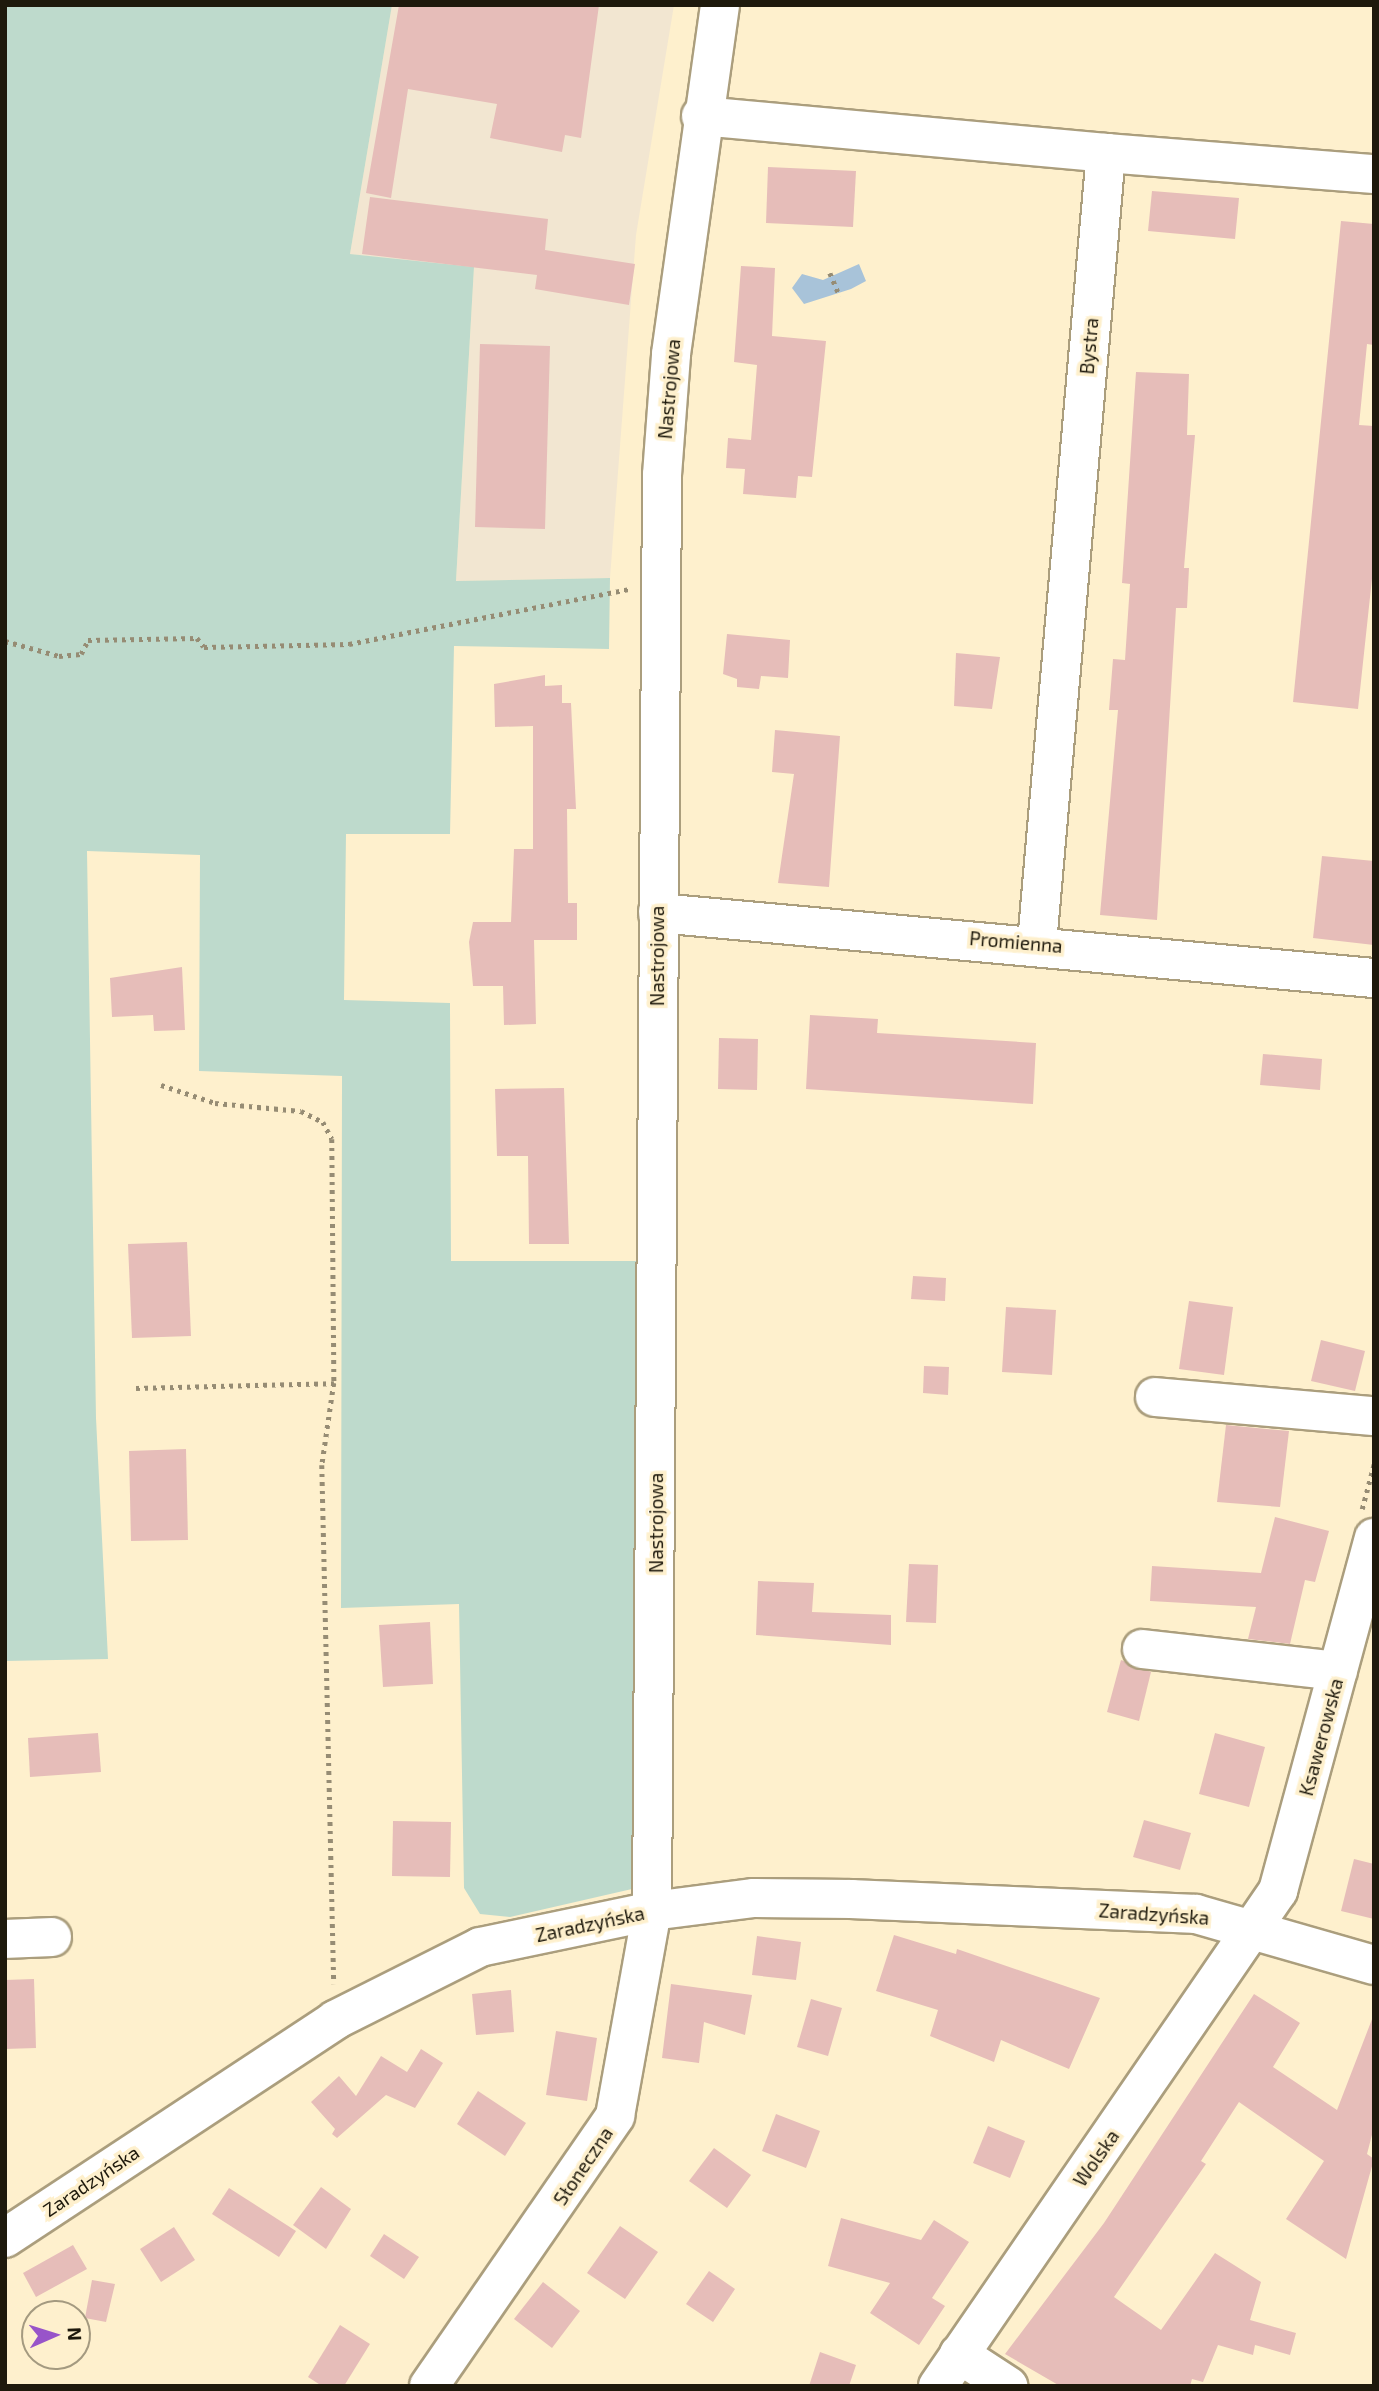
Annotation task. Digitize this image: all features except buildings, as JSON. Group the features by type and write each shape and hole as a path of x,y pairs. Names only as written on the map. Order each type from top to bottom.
{"street":[{"name":"Nastrojowa","path":"652,1911 661,583 671,354 701,116 720,5"},
{"path":"701,116 1374,174"},
{"name":"Bystra","path":"1037,944 1106,153"},
{"name":"Promienna","path":"658,913 1037,944 1374,978"},
{"path":"1155,1397 1374,1416"},
{"name":"Ksawerowska","path":"1255,1930 1284,1874 1374,1538"},
{"path":"1142,1649 1339,1671"},
{"name":"Zaradzyńska","path":"5,2238 335,2020 480,1947 652,1911 754,1898 852,1899 1196,1914 1374,1965"},
{"name":"Słoneczna","path":"429,2386 615,2116 652,1911"},
{"name":"Wolska","path":"938,2386 1255,1930"},
{"path":"5,1939 52,1937"},
{"path":"959,2354 1008,2386"}],"path":[{"path":"830,273 840,296"},
{"path":"5,641 38,655 82,654 88,640 197,638 204,647 349,644 661,583"},
{"path":"161,1085 215,1103 300,1111 323,1122 332,1139 334,1383 322,1465 335,2020"},
{"path":"135,1388 334,1383"}],"shaded area":[{"path":"392,5 674,5 636,235 610,578 456,581 474,268 350,254"}],"green space":[{"path":"5,5 392,5 350,254 474,267 456,581 610,578 609,649 454,646 450,834 346,834 344,1000 450,1003 451,1261 642,1261 645,1886 510,1917 480,1914 464,1888 459,1604 341,1608 342,1076 199,1071 200,855 87,851 96,1418 108,1659 5,1661"}],"water":[{"path":"859,264 866,281 851,289 804,304 792,288 802,274 823,280"}]}
